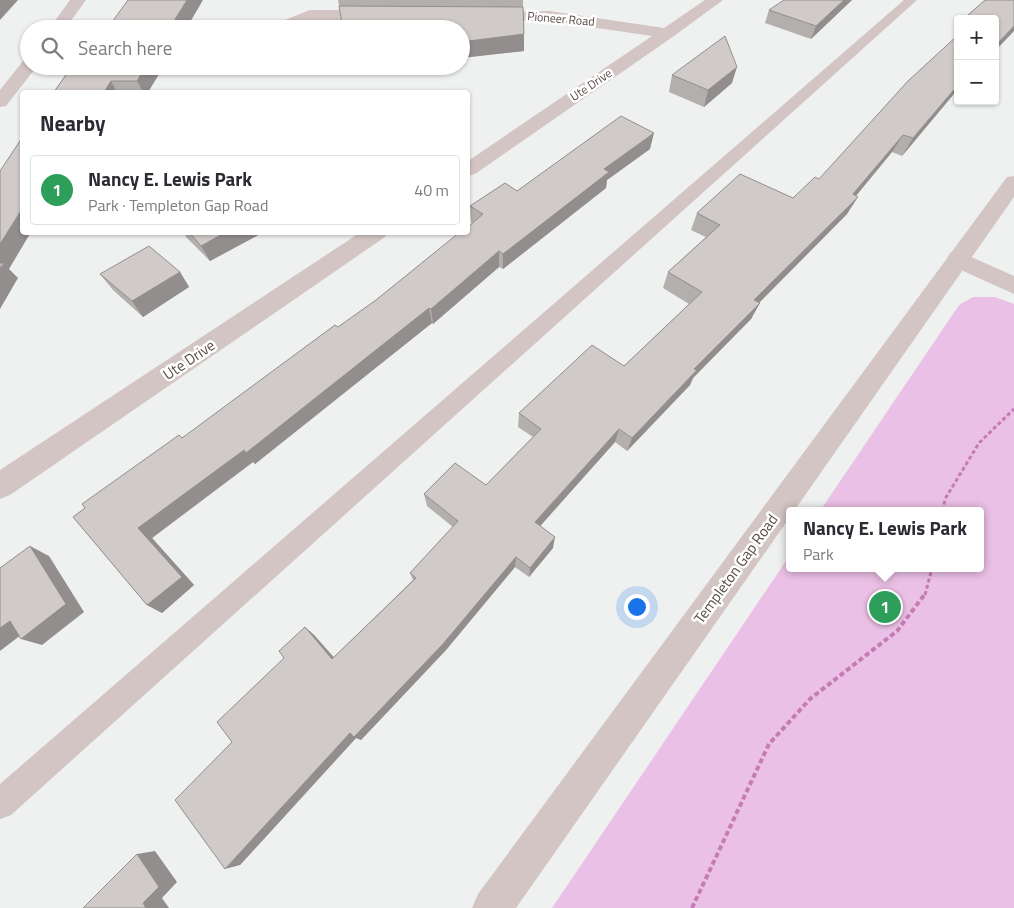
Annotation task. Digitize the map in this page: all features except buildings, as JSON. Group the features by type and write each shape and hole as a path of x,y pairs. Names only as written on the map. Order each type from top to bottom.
{"street":[{"path":"64,20 78,0"},
{"name":"Ute Drive","path":"470,169 715,0"},
{"path":"298,20 310,15 390,15"},
{"name":"Pioneer Road","path":"469,16 549,16 668,32"},
{"path":"0,102 22,75"},
{"name":"Templeton Gap Road","path":"492,908 1014,182"},
{"name":"Ute Drive","path":"0,486 373,235"},
{"path":"958,260 1014,286"}],"lane":[{"path":"0,804 912,0"}],"path":[{"path":"944,507 945,499 979,443 1014,409"},
{"path":"692,908 769,744 810,699 897,631 924,598 931,572"}],"shaded area":[{"path":"973,297 995,297 1014,304 1014,908 552,908 786,561 786,572 984,572 984,507 823,507 959,305"}],"place":[{"name":"Nancy E. Lewis Park","path":"885,607"}]}
